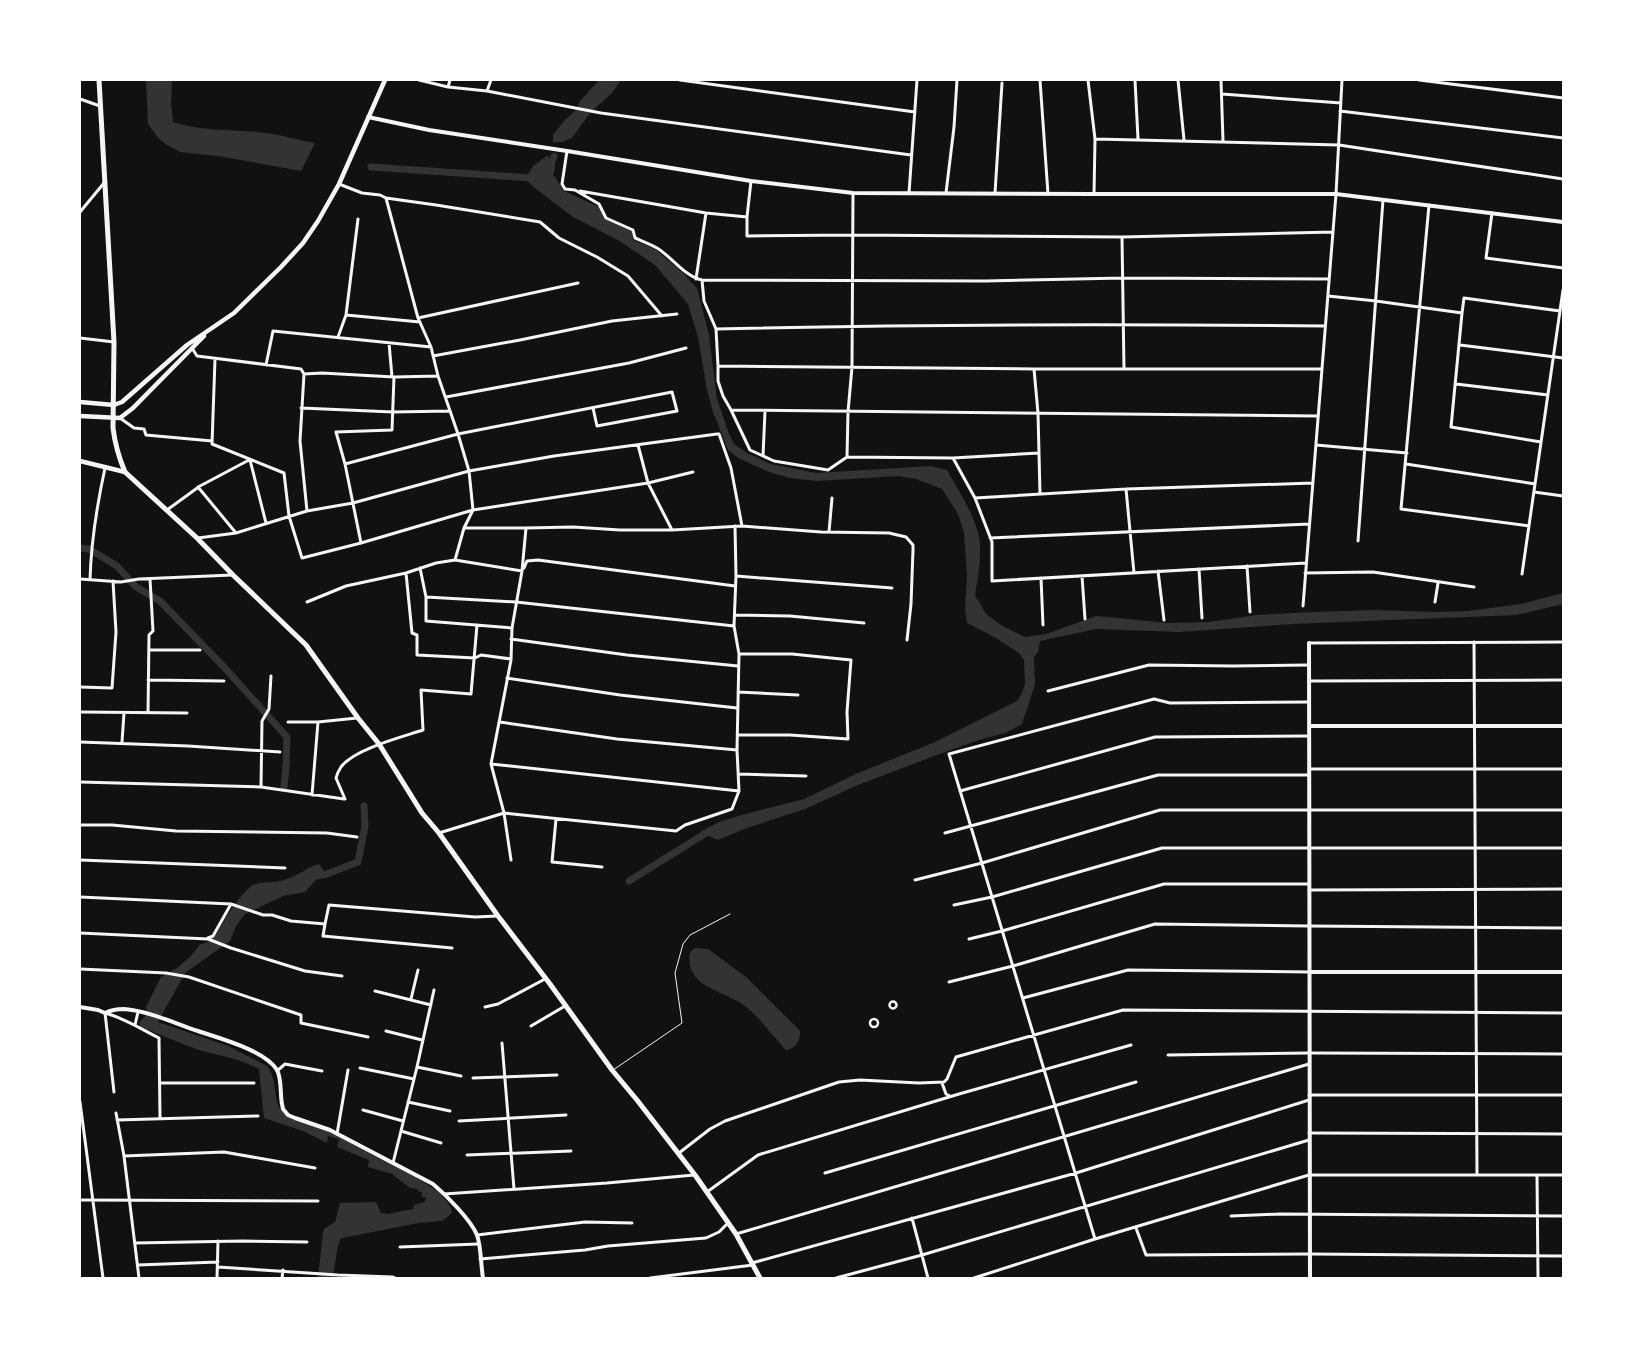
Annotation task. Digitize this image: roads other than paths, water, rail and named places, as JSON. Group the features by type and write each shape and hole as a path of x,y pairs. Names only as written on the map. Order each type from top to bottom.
{"highway":[{"path":"99,80 114,342 114,442 125,472 198,538 233,575 306,645 379,744 422,813 439,833 612,1070 695,1175 736,1234 760,1278"}],"main road":[{"path":"80,416 120,418 133,408 191,348 234,312 303,243 339,184 385,80"},
{"path":"80,402 114,405 122,402 187,345 215,327"},
{"path":"80,461 125,472"}],"street":[{"path":"419,80 448,87 487,92 602,114 911,155"},
{"path":"448,87 450,80"},
{"path":"487,92 491,80"},
{"path":"680,80 915,112"},
{"path":"909,193 917,80"},
{"path":"946,193 958,80"},
{"path":"1040,80 1048,194"},
{"path":"1088,80 1095,139 1094,194"},
{"path":"1135,80 1138,139"},
{"path":"1178,80 1184,140"},
{"path":"1221,80 1223,141"},
{"path":"1303,606 1336,194 1342,80"},
{"path":"1418,80 1563,98"},
{"path":"995,193 1002,83"},
{"path":"1222,94 1341,103"},
{"path":"80,99 100,106"},
{"path":"1340,111 1563,138"},
{"path":"368,117 429,130 751,181 853,193 1336,194 1563,222"},
{"path":"1095,139 1339,145 1563,179"},
{"path":"567,151 562,184 565,189 706,213 747,217"},
{"path":"751,181 747,236 1122,237 1333,232"},
{"path":"80,212 105,182"},
{"path":"339,184 386,198 540,222 559,238 597,257 628,276 662,316"},
{"path":"575,190 599,204 606,218 633,230 635,238 657,248 676,265 696,279 702,280 1329,279"},
{"path":"847,457 853,326 853,193"},
{"path":"386,198 418,318 431,347 438,376 469,471 473,510 464,528 455,560"},
{"path":"1358,541 1383,200"},
{"path":"1429,205 1402,509 1529,526"},
{"path":"696,279 706,213"},
{"path":"1492,213 1486,258 1563,268"},
{"path":"338,337 346,315 358,219"},
{"path":"1122,237 1124,369"},
{"path":"702,280 704,301 716,329 718,381 723,396 750,450 774,461 828,470 847,457 953,458 1039,454"},
{"path":"418,318 578,283"},
{"path":"1522,574 1563,290"},
{"path":"1328,296 1376,300 1462,313"},
{"path":"1541,442 1452,427 1464,298 1560,311"},
{"path":"433,356 612,321 676,314"},
{"path":"346,315 420,322"},
{"path":"716,329 1124,324 1325,326"},
{"path":"266,365 272,331 431,347"},
{"path":"80,338 114,342"},
{"path":"361,543 345,464 336,432 392,430 394,415 393,377 389,343"},
{"path":"1460,345 1563,358"},
{"path":"191,348 197,356 301,369 304,374 300,441 308,510"},
{"path":"446,397 629,363 686,348"},
{"path":"215,359 212,444 284,473 289,516 302,558 361,543 473,510 648,483 693,472"},
{"path":"718,366 1322,369"},
{"path":"1034,369 1038,413 1040,494"},
{"path":"304,374 322,373 393,377 438,376"},
{"path":"1456,384 1548,395"},
{"path":"345,464 458,434 672,392 677,411 597,426 593,408"},
{"path":"301,408 393,412 450,411"},
{"path":"731,410 1318,416"},
{"path":"764,456 766,411"},
{"path":"120,418 134,428 144,430 146,435 212,441"},
{"path":"198,538 236,533 308,510 353,503 469,471 554,456 718,434 731,468 742,526"},
{"path":"638,445 648,483 672,530"},
{"path":"1316,445 1407,453"},
{"path":"953,458 975,498 992,542 992,581 1306,563"},
{"path":"167,510 198,487 249,460"},
{"path":"249,460 266,523"},
{"path":"1406,464 1535,484"},
{"path":"90,580 98,504 106,468"},
{"path":"975,498 1126,489 1313,483"},
{"path":"198,487 236,533"},
{"path":"1126,489 1134,573"},
{"path":"1534,492 1563,496"},
{"path":"829,532 832,498"},
{"path":"990,538 1309,524"},
{"path":"439,833 504,813 676,831 685,825 732,809 739,791 737,750 739,654 734,626 736,586 735,526"},
{"path":"464,528 573,527 620,530 672,530 742,526 829,532 889,533 906,537 910,540 913,550 911,604 907,640"},
{"path":"511,860 504,813 491,764 510,659 512,628 522,571 526,528"},
{"path":"306,602 346,586 455,560 522,571"},
{"path":"522,571 527,562 538,560 736,586"},
{"path":"1248,566 1250,612"},
{"path":"420,568 426,597 426,621 512,628"},
{"path":"1199,569 1202,618"},
{"path":"1158,571 1164,620"},
{"path":"1306,573 1373,572 1474,587"},
{"path":"406,573 412,633 417,635 417,655 475,658 480,655 510,659"},
{"path":"80,579 121,582 139,578 233,575"},
{"path":"736,576 892,588"},
{"path":"1082,576 1085,619"},
{"path":"1041,578 1043,626"},
{"path":"148,713 149,635 153,631 150,579"},
{"path":"80,687 112,688 116,632 113,581"},
{"path":"1435,602 1438,583"},
{"path":"426,597 516,602 734,626"},
{"path":"735,615 790,616 864,623"},
{"path":"80,782 261,787 344,800 336,778 340,768 347,761 379,744 423,730 421,690 471,694 477,625"},
{"path":"511,639 627,655 738,666"},
{"path":"1474,642 1477,1175"},
{"path":"1310,1278 1309,643 1563,642"},
{"path":"149,650 200,650"},
{"path":"738,735 848,738 847,712 850,660 792,654 739,654"},
{"path":"1048,690 1149,664 1309,665"},
{"path":"261,787 262,721 268,709 271,676"},
{"path":"507,678 620,695 738,708"},
{"path":"148,680 224,681"},
{"path":"1309,681 1563,680"},
{"path":"738,692 798,695"},
{"path":"1095,1239 949,754 1154,699 1170,703 1309,702"},
{"path":"80,712 187,713"},
{"path":"122,742 124,713"},
{"path":"288,722 318,722 358,718"},
{"path":"312,795 318,722"},
{"path":"500,722 617,739 737,750"},
{"path":"1309,726 1563,726"},
{"path":"960,791 1155,737 1309,736"},
{"path":"80,742 122,742 280,752"},
{"path":"491,764 739,791"},
{"path":"1309,769 1563,769"},
{"path":"739,774 806,776"},
{"path":"945,834 1158,775 1309,774"},
{"path":"915,880 982,863 1160,810 1563,810"},
{"path":"556,819 552,862 602,867"},
{"path":"80,825 112,825 176,831 327,832 357,837"},
{"path":"954,905 992,897 1162,848 1563,848"},
{"path":"80,860 285,868"},
{"path":"969,939 1164,884 1309,884"},
{"path":"1309,890 1563,889"},
{"path":"80,898 232,904 263,915 272,915 291,921 325,924"},
{"path":"209,939 213,936 232,904"},
{"path":"452,948 323,936 329,905 475,917 498,916"},
{"path":"949,982 1013,966 1155,924 1563,928"},
{"path":"80,933 209,939 230,948 305,971 342,976"},
{"path":"80,969 166,973 200,980 302,1015 301,1022 368,1037"},
{"path":"411,999 418,970"},
{"path":"1023,998 1128,970 1563,972"},
{"path":"485,1007 505,1001 546,978"},
{"path":"392,1164 417,1067 434,990"},
{"path":"375,991 431,1005"},
{"path":"531,1026 566,1005"},
{"path":"80,1008 105,1012 159,1038 160,1118"},
{"path":"105,1012 113,1009 147,1013 224,1038 246,1047 266,1060 277,1071 283,1109 288,1115 330,1130 433,1184 444,1194 465,1216 477,1235 483,1278"},
{"path":"678,1154 710,1129 725,1121 839,1082 860,1080 919,1084 942,1082 947,1080 956,1057 1123,1010 1563,1013"},
{"path":"105,1012 114,1092"},
{"path":"135,1025 138,1012"},
{"path":"386,1031 422,1040"},
{"path":"502,1043 514,1189"},
{"path":"707,1192 758,1155 1131,1045"},
{"path":"1168,1055 1309,1053 1563,1054"},
{"path":"277,1071 285,1064 322,1071"},
{"path":"736,1234 1309,1064"},
{"path":"417,1067 461,1076"},
{"path":"360,1068 414,1079"},
{"path":"337,1134 348,1070"},
{"path":"473,1078 557,1076"},
{"path":"160,1083 254,1082"},
{"path":"942,1082 946,1094 951,1097"},
{"path":"825,1173 1136,1082"},
{"path":"650,1278 753,1264 1076,1172 1309,1098 1563,1095"},
{"path":"80,1102 103,1278"},
{"path":"408,1102 450,1111"},
{"path":"363,1110 403,1121"},
{"path":"116,1113 124,1156 140,1278"},
{"path":"459,1121 566,1115"},
{"path":"117,1120 258,1116"},
{"path":"401,1131 441,1143"},
{"path":"1309,1133 1563,1134"},
{"path":"836,1278 922,1255 1309,1140"},
{"path":"467,1155 571,1151"},
{"path":"124,1156 224,1152 315,1168"},
{"path":"444,1194 695,1175"},
{"path":"974,1278 1095,1239 1309,1175 1563,1175"},
{"path":"1537,1175 1538,1278"},
{"path":"80,1200 318,1201"},
{"path":"1231,1216 1309,1214 1563,1216"},
{"path":"912,1218 928,1278"},
{"path":"477,1235 585,1222 632,1223"},
{"path":"480,1259 706,1238 719,1232 728,1222"},
{"path":"1136,1228 1146,1256 1310,1254 1563,1256"},
{"path":"135,1243 218,1241 307,1242"},
{"path":"217,1278 218,1241"},
{"path":"400,1247 478,1244"},
{"path":"138,1265 218,1264 317,1274 396,1278"},
{"path":"282,1278 284,1270"}],"lane":[{"path":"612,1070 682,1023 676,973 682,944 690,935 730,914"}],"waterway":[{"path":"551,170 554,156"},
{"path":"371,167 533,178"},
{"path":"80,548 89,549 117,566 136,587 160,601 223,666 287,737 284,787"},
{"path":"312,877 327,874 358,862 365,826 364,806"},
{"path":"629,881 711,830"}]}
